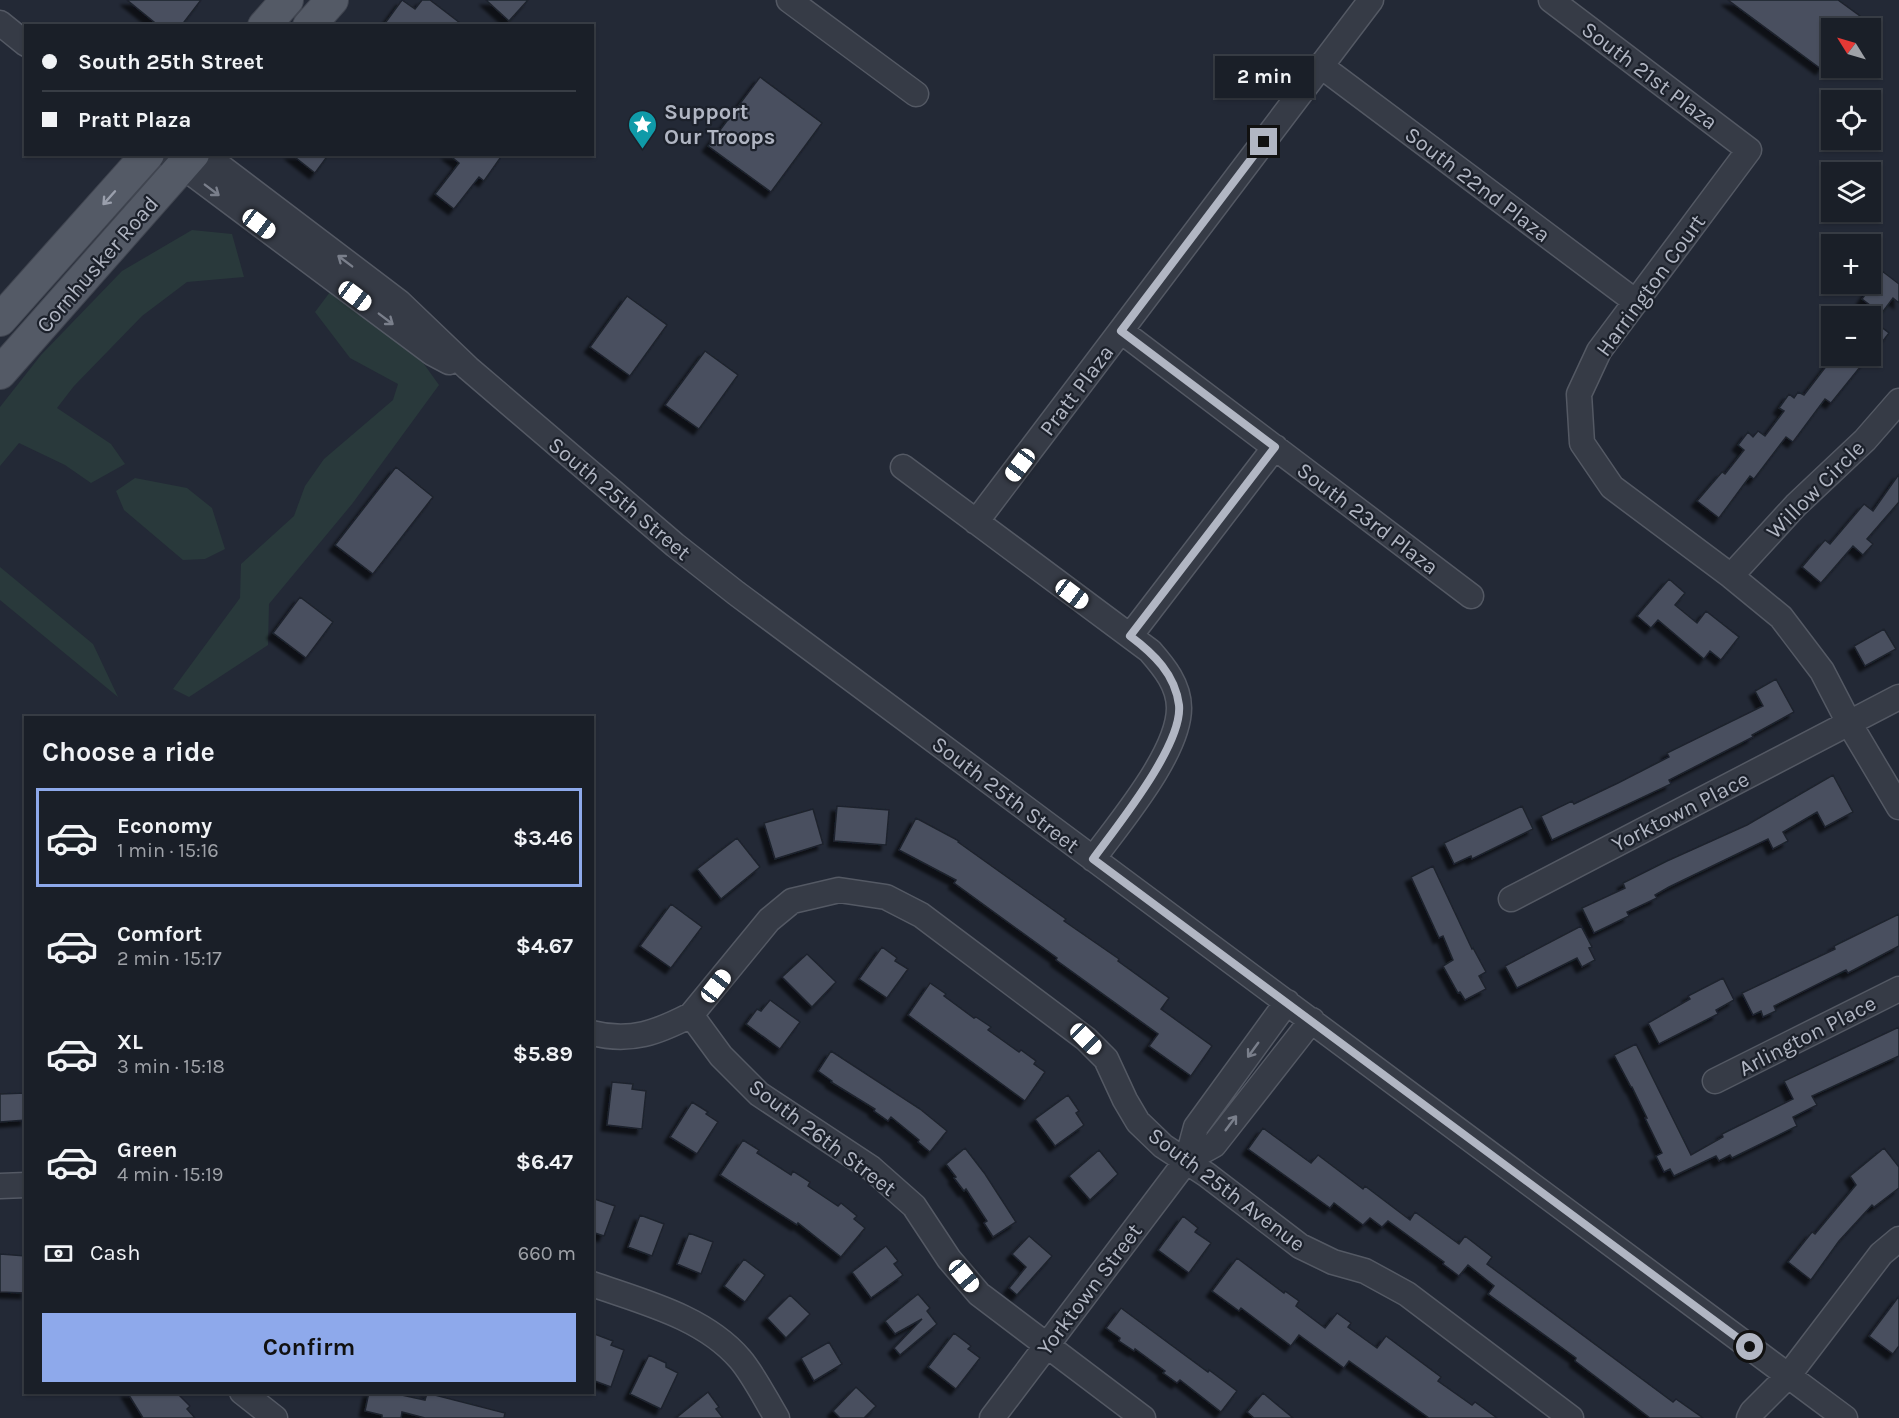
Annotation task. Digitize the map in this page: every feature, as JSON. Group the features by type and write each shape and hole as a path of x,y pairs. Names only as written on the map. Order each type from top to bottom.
{"main road":[{"path":"266,24 286,0"},
{"path":"311,24 332,0"},
{"name":"Cornhusker Road","path":"0,320 146,156"},
{"name":"Cornhusker Road","path":"0,373 186,158"}],"street":[{"path":"789,0 916,94"},
{"name":"Pratt Plaza","path":"976,522 1371,0"},
{"name":"South 21st Plaza","path":"1551,0 1749,150"},
{"path":"0,10 24,24"},
{"path":"0,23 24,43"},
{"name":"South 22nd Plaza","path":"1321,66 1636,302"},
{"name":"Harrington Court","path":"1749,150 1599,351 1579,394 1582,443 1612,487 1731,576 1781,617 1822,671 1849,723 1899,807"},
{"name":"South 25th Street","path":"186,158 432,353 468,368 675,545 736,593 1845,1418"},
{"name":"South 23rd Plaza","path":"1121,331 1471,596"},
{"name":"Willow Circle","path":"1731,576 1796,505 1865,440 1899,401"},
{"path":"1130,636 1275,447"},
{"path":"903,467 1150,651 1166,669 1175,688 1179,707 1175,730 1167,752 1093,859"},
{"path":"1849,723 1899,697"},
{"name":"Yorktown Place","path":"1511,898 1849,723"},
{"name":"South 25th Avenue","path":"691,1015 708,997 749,942 769,920 792,902 839,890 886,897 921,915 1086,1039 1106,1059 1138,1122 1163,1146 1187,1160 1300,1246 1333,1262 1365,1271 1407,1294 1562,1415"},
{"name":"Arlington Place","path":"1715,1081 1899,989"},
{"name":"Yorktown Street","path":"992,1418 1187,1160 1196,1127 1287,1002"},
{"path":"594,1034 628,1038 671,1025 691,1015"},
{"name":"South 26th Street","path":"691,1015 721,1056 759,1094 871,1168 914,1206 950,1259 979,1294 1143,1418"},
{"name":"Yorktown Street","path":"1187,1160 1214,1145 1312,1020"},
{"path":"0,1186 24,1185"},
{"path":"1749,1418 1752,1412 1788,1376 1881,1254 1899,1239"},
{"path":"594,1285 679,1315 707,1330 740,1359 777,1418"},
{"path":"1771,1418 1777,1408 1788,1376"},
{"path":"245,1394 275,1418"}],"shaded area":[{"path":"192,230 232,234 244,277 187,282 142,316 74,386 57,408 111,444 125,464 91,483 65,465 19,443 0,466 0,407 41,355 122,271"},
{"path":"330,292 363,313 419,357 439,385 352,504 269,604 268,645 189,697 173,689 240,598 241,564 294,516 305,486 324,459 393,400 398,384 350,358 315,312"},
{"path":"135,478 187,488 212,508 225,549 205,559 183,560 124,510 116,491"},
{"path":"0,567 93,644 118,697 0,600"}],"building":[{"path":"127,0 201,0 183,24 157,24"},
{"path":"402,0 415,9 422,0 430,0 461,24 384,24"},
{"path":"486,0 528,0 509,21"},
{"path":"1728,0 1838,0 1860,16 1858,18 1821,18 1821,69"},
{"path":"760,77 822,123 771,192 708,146"},
{"path":"294,156 328,156 315,173"},
{"path":"450,156 502,156 484,181 479,177 454,209 435,194 459,163"},
{"path":"1881,272 1899,284 1899,303 1893,298 1881,314 1881,306 1870,306 1862,299 1866,294 1881,294"},
{"path":"627,296 667,325 630,376 590,347"},
{"path":"1881,327 1889,333 1881,344"},
{"path":"705,351 738,375 699,429 665,405"},
{"path":"1826,366 1861,366 1831,403 1825,399 1793,442 1786,437 1754,479 1750,476 1719,518 1697,501 1722,472 1725,474 1744,450 1738,445 1748,432 1753,437 1758,431 1765,436 1784,411 1779,408 1789,394 1794,398 1798,392 1804,395"},
{"path":"396,467 433,497 373,574 335,545"},
{"path":"1899,474 1899,502 1867,539 1873,544 1863,555 1853,546 1821,583 1802,567 1825,540 1830,544 1864,504 1873,511"},
{"path":"1669,579 1685,593 1675,605 1697,623 1706,611 1739,637 1721,660 1710,651 1704,659 1658,620 1651,628 1637,616"},
{"path":"300,597 333,622 306,658 273,633"},
{"path":"1884,629 1896,649 1865,666 1854,646"},
{"path":"1776,679 1794,712 1752,735 1753,737 1669,780 1671,784 1552,840 1541,816 1572,801 1574,804 1618,783 1669,757 1667,753 1763,706 1755,691"},
{"path":"1833,775 1853,812 1825,827 1817,812 1783,832 1788,841 1773,849 1768,839 1669,887 1655,895 1657,898 1627,912 1629,916 1594,933 1582,908 1625,888 1623,883 1747,825"},
{"path":"837,806 889,810 886,845 834,841"},
{"path":"1522,806 1533,829 1472,859 1471,856 1454,864 1444,843"},
{"path":"813,809 823,844 775,859 764,823"},
{"path":"916,818 959,841 1169,998 1161,1009 1212,1046 1191,1076 1149,1046 1158,1034 954,883 956,880 899,850"},
{"path":"737,838 760,867 721,899 697,869"},
{"path":"1433,866 1472,949 1486,972 1479,976 1486,989 1465,1000 1460,992 1458,993 1443,966 1453,960 1443,936 1439,938 1411,877"},
{"path":"671,904 702,927 671,968 640,946"},
{"path":"1899,914 1899,946 1848,973 1846,970 1774,1006 1776,1011 1763,1017 1761,1011 1753,1015 1742,993 1835,949 1834,946"},
{"path":"1581,926 1592,947 1589,948 1595,960 1582,967 1577,958 1517,988 1505,966"},
{"path":"882,947 897,958 895,961 908,969 887,998 859,979"},
{"path":"807,954 836,982 812,1007 782,977"},
{"path":"1723,978 1734,1000 1716,1010 1718,1014 1659,1044 1648,1023 1690,999 1688,996"},
{"path":"930,983 974,1018 976,1017 991,1027 988,1030 1036,1061 1034,1064 1045,1072 1025,1101 908,1015"},
{"path":"770,1000 800,1022 780,1049 746,1024 757,1009 761,1011"},
{"path":"1899,1027 1899,1056 1812,1096 1817,1105 1793,1117 1797,1126 1732,1158 1730,1155 1719,1161 1716,1156 1674,1176 1670,1169 1664,1172 1656,1156 1662,1153 1632,1087 1614,1055 1636,1044 1691,1155 1723,1137 1722,1134 1793,1099 1784,1081"},
{"path":"831,1051 920,1109 947,1131 930,1152 891,1117 888,1121 874,1111 875,1109 831,1082 818,1071"},
{"path":"612,1082 633,1084 632,1089 646,1091 642,1129 607,1125"},
{"path":"24,1093 24,1120 0,1122 0,1094"},
{"path":"1068,1095 1079,1111 1076,1113 1084,1125 1055,1146 1035,1119"},
{"path":"692,1102 708,1112 706,1114 718,1122 697,1154 670,1137"},
{"path":"1263,1128 1311,1163 1318,1155 1363,1189 1365,1186 1410,1220 1415,1212 1459,1244 1465,1236 1492,1257 1487,1264 1673,1402 1676,1399 1703,1418 1650,1418 1575,1361 1576,1358 1488,1294 1494,1286 1468,1265 1459,1276 1443,1264 1444,1262 1388,1221 1382,1227 1370,1218 1363,1225 1334,1203 1330,1208 1248,1149"},
{"path":"743,1140 759,1150 757,1153 791,1175 793,1171 810,1182 808,1186 838,1206 841,1203 857,1216 854,1219 865,1228 841,1257 798,1223 797,1225 720,1175"},
{"path":"965,1148 1016,1222 993,1237 984,1223 987,1221 946,1164"},
{"path":"1884,1148 1899,1167 1899,1188 1874,1207 1872,1205 1839,1241 1811,1280 1788,1262 1812,1232 1815,1234 1856,1185 1850,1176"},
{"path":"1099,1150 1118,1174 1090,1200 1069,1176"},
{"path":"594,1199 615,1206 604,1236 594,1233"},
{"path":"640,1215 664,1224 652,1256 628,1247"},
{"path":"1183,1216 1198,1228 1195,1232 1211,1243 1189,1273 1158,1250"},
{"path":"689,1233 713,1242 701,1274 677,1264"},
{"path":"1029,1236 1052,1256 1017,1295 1009,1288 1026,1267 1012,1254"},
{"path":"886,1246 898,1261 894,1264 903,1275 871,1298 852,1272"},
{"path":"0,1254 24,1256 24,1293 0,1292"},
{"path":"1237,1258 1284,1293 1285,1291 1299,1301 1296,1306 1325,1328 1337,1313 1351,1323 1348,1327 1377,1348 1386,1336 1441,1377 1438,1381 1472,1405 1475,1402 1497,1418 1429,1418 1349,1361 1344,1368 1299,1335 1291,1346 1241,1308 1239,1311 1212,1291"},
{"path":"744,1259 765,1275 745,1302 724,1286"},
{"path":"918,1294 930,1308 927,1311 937,1324 900,1355 894,1348 922,1319 895,1334 885,1321"},
{"path":"790,1295 810,1314 786,1338 767,1318"},
{"path":"1899,1296 1899,1346 1893,1354 1869,1336"},
{"path":"1121,1308 1237,1391 1221,1412 1180,1380 1177,1383 1135,1349 1134,1351 1119,1341 1120,1338 1106,1328"},
{"path":"954,1333 971,1346 968,1349 980,1358 956,1389 928,1367"},
{"path":"594,1334 613,1341 611,1345 624,1350 611,1387 594,1381"},
{"path":"829,1342 842,1364 814,1381 801,1358"},
{"path":"649,1355 666,1363 666,1367 678,1373 661,1409 630,1394"},
{"path":"856,1387 876,1406 864,1418 840,1418 833,1411"},
{"path":"708,1392 719,1407 716,1409 723,1418 676,1418"},
{"path":"1263,1393 1293,1418 1254,1418 1247,1412"},
{"path":"128,1394 178,1394 190,1406 187,1409 195,1418 143,1418"},
{"path":"369,1394 397,1394 425,1400 427,1394 431,1394 505,1413 504,1418 425,1418 402,1412 401,1418 382,1418 382,1415 365,1411"}],"place":[{"name":"Support Our Troops","path":"643,150"}],"route":[{"path":"1264,142 1121,331 1275,447 1130,636 1150,651 1166,669 1175,688 1179,707 1175,730 1167,752 1093,859 1750,1347"}]}
